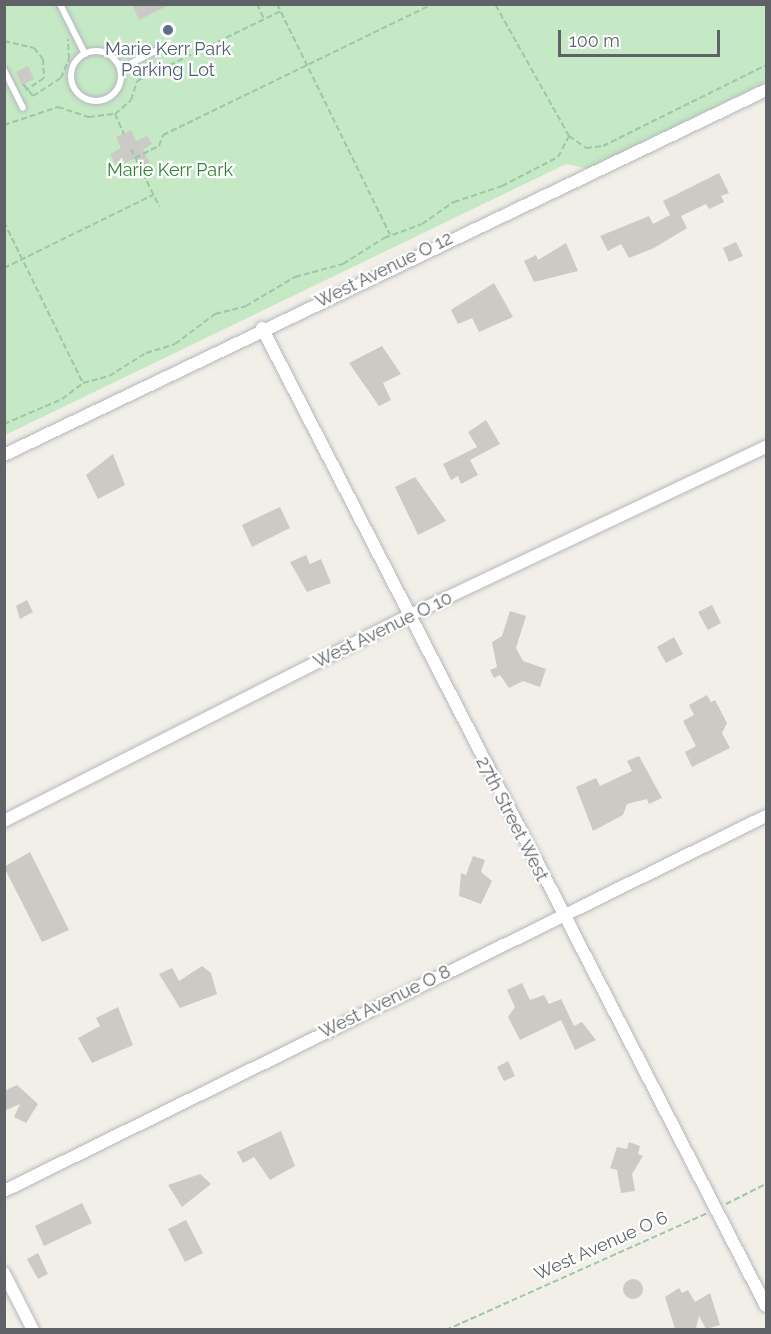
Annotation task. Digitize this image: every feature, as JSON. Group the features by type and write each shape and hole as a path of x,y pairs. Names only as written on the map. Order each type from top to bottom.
{"street":[{"name":"West Avenue O 12","path":"4,455 262,328 766,90"},
{"name":"27th Street West","path":"262,328 561,915 766,1306"},
{"name":"West Avenue O 10","path":"4,821 408,616 766,447"},
{"name":"West Avenue O 8","path":"4,1191 766,816"},
{"path":"4,1273 33,1329"}],"lane":[{"path":"60,4 85,54"},
{"path":"120,69 157,50"},
{"path":"102,52 120,69 119,86 108,98 85,99 73,87 71,72 85,54 102,52"},
{"path":"4,70 23,108"}],"path":[{"path":"257,4 264,19"},
{"path":"278,4 390,236"},
{"path":"135,158 159,146 163,135 433,4"},
{"path":"495,4 569,136 595,148 766,65"},
{"path":"4,125 58,106 90,117 115,114 131,100 137,81 281,11"},
{"path":"23,84 33,96 61,78 69,59 66,35"},
{"path":"4,41 34,48 43,59 44,78 26,90"},
{"path":"115,114 124,134"},
{"path":"4,424 62,399 83,383 109,376 146,353 183,340 215,314 246,306 295,277 343,264 390,236 422,224 460,199 555,160 569,136"},
{"path":"131,149 159,206"},
{"path":"4,268 153,195"},
{"path":"4,222 83,383"},
{"name":"West Avenue O 6","path":"446,1329 717,1209 766,1184"}],"green space":[{"name":"Marie Kerr Park","path":"5,5 766,5 766,82 589,169 566,164 5,435"}],"building":[{"path":"132,4 171,4 139,20"},
{"path":"28,66 34,79 22,85 16,72"},
{"path":"131,130 136,141 147,136 152,144 143,149 154,172 144,176 136,158 117,167 110,154 121,148 116,137"},
{"path":"719,173 729,193 721,196 724,202 709,209 706,204 681,216 687,228 654,248 629,258 621,244 608,251 600,236 649,216 653,224 670,215 663,201"},
{"path":"736,242 743,256 729,262 723,248"},
{"path":"566,243 578,271 534,282 524,261 536,255 538,260"},
{"path":"494,283 513,317 479,332 472,318 458,324 451,310"},
{"path":"382,346 401,374 383,383 391,400 379,406 349,363"},
{"path":"486,420 500,444 470,460 478,475 461,484 458,476 451,480 443,464 477,447 468,432"},
{"path":"113,454 125,485 98,499 86,475"},
{"path":"415,477 446,521 418,535 395,487"},
{"path":"280,507 290,528 252,547 242,525"},
{"path":"306,555 310,564 321,559 331,583 307,592 290,562"},
{"path":"27,600 33,612 20,619 16,606"},
{"path":"712,605 721,623 708,630 698,612"},
{"path":"510,611 526,616 516,648 523,661 546,669 540,687 523,681 509,688 500,675 494,678 490,670 497,667 492,642 502,636"},
{"path":"674,637 683,654 666,663 657,647"},
{"path":"707,695 711,702 715,700 727,723 722,733 730,748 692,767 685,752 696,746 683,721 694,715 689,705"},
{"path":"639,756 662,798 649,804 647,799 627,804 623,815 593,831 576,787 596,778 600,786 632,771 627,761"},
{"path":"30,852 69,930 42,942 4,867"},
{"path":"473,856 485,860 481,872 492,881 481,904 459,896 461,873 466,875"},
{"path":"202,966 211,973 217,994 180,1008 159,974 172,968 179,981"},
{"path":"522,983 530,1000 544,995 549,1004 561,999 574,1026 582,1022 596,1040 575,1050 561,1020 520,1040 508,1017 515,1007 507,990"},
{"path":"118,1007 133,1045 92,1063 78,1038 100,1026 96,1018"},
{"path":"508,1061 515,1076 504,1081 497,1067"},
{"path":"17,1085 38,1104 26,1123 14,1117 20,1104 4,1111 4,1091"},
{"path":"281,1131 295,1166 270,1180 254,1157 243,1163 237,1152"},
{"path":"629,1142 640,1146 638,1154 643,1156 632,1174 635,1191 621,1193 617,1170 610,1168 617,1147 627,1149"},
{"path":"200,1174 211,1184 182,1207 168,1185"},
{"path":"82,1203 92,1223 44,1246 35,1226"},
{"path":"186,1220 203,1253 185,1262 168,1229"},
{"path":"38,1253 48,1274 38,1279 27,1259"},
{"path":"633,1279 640,1282 643,1289 640,1296 633,1299 626,1296 623,1289 626,1282"},
{"path":"679,1288 682,1293 688,1290 695,1302 710,1293 720,1325 706,1329 699,1316 696,1328 675,1329 665,1297"}],"place":[{"name":"Marie Kerr Park Parking Lot","path":"168,30"}]}
